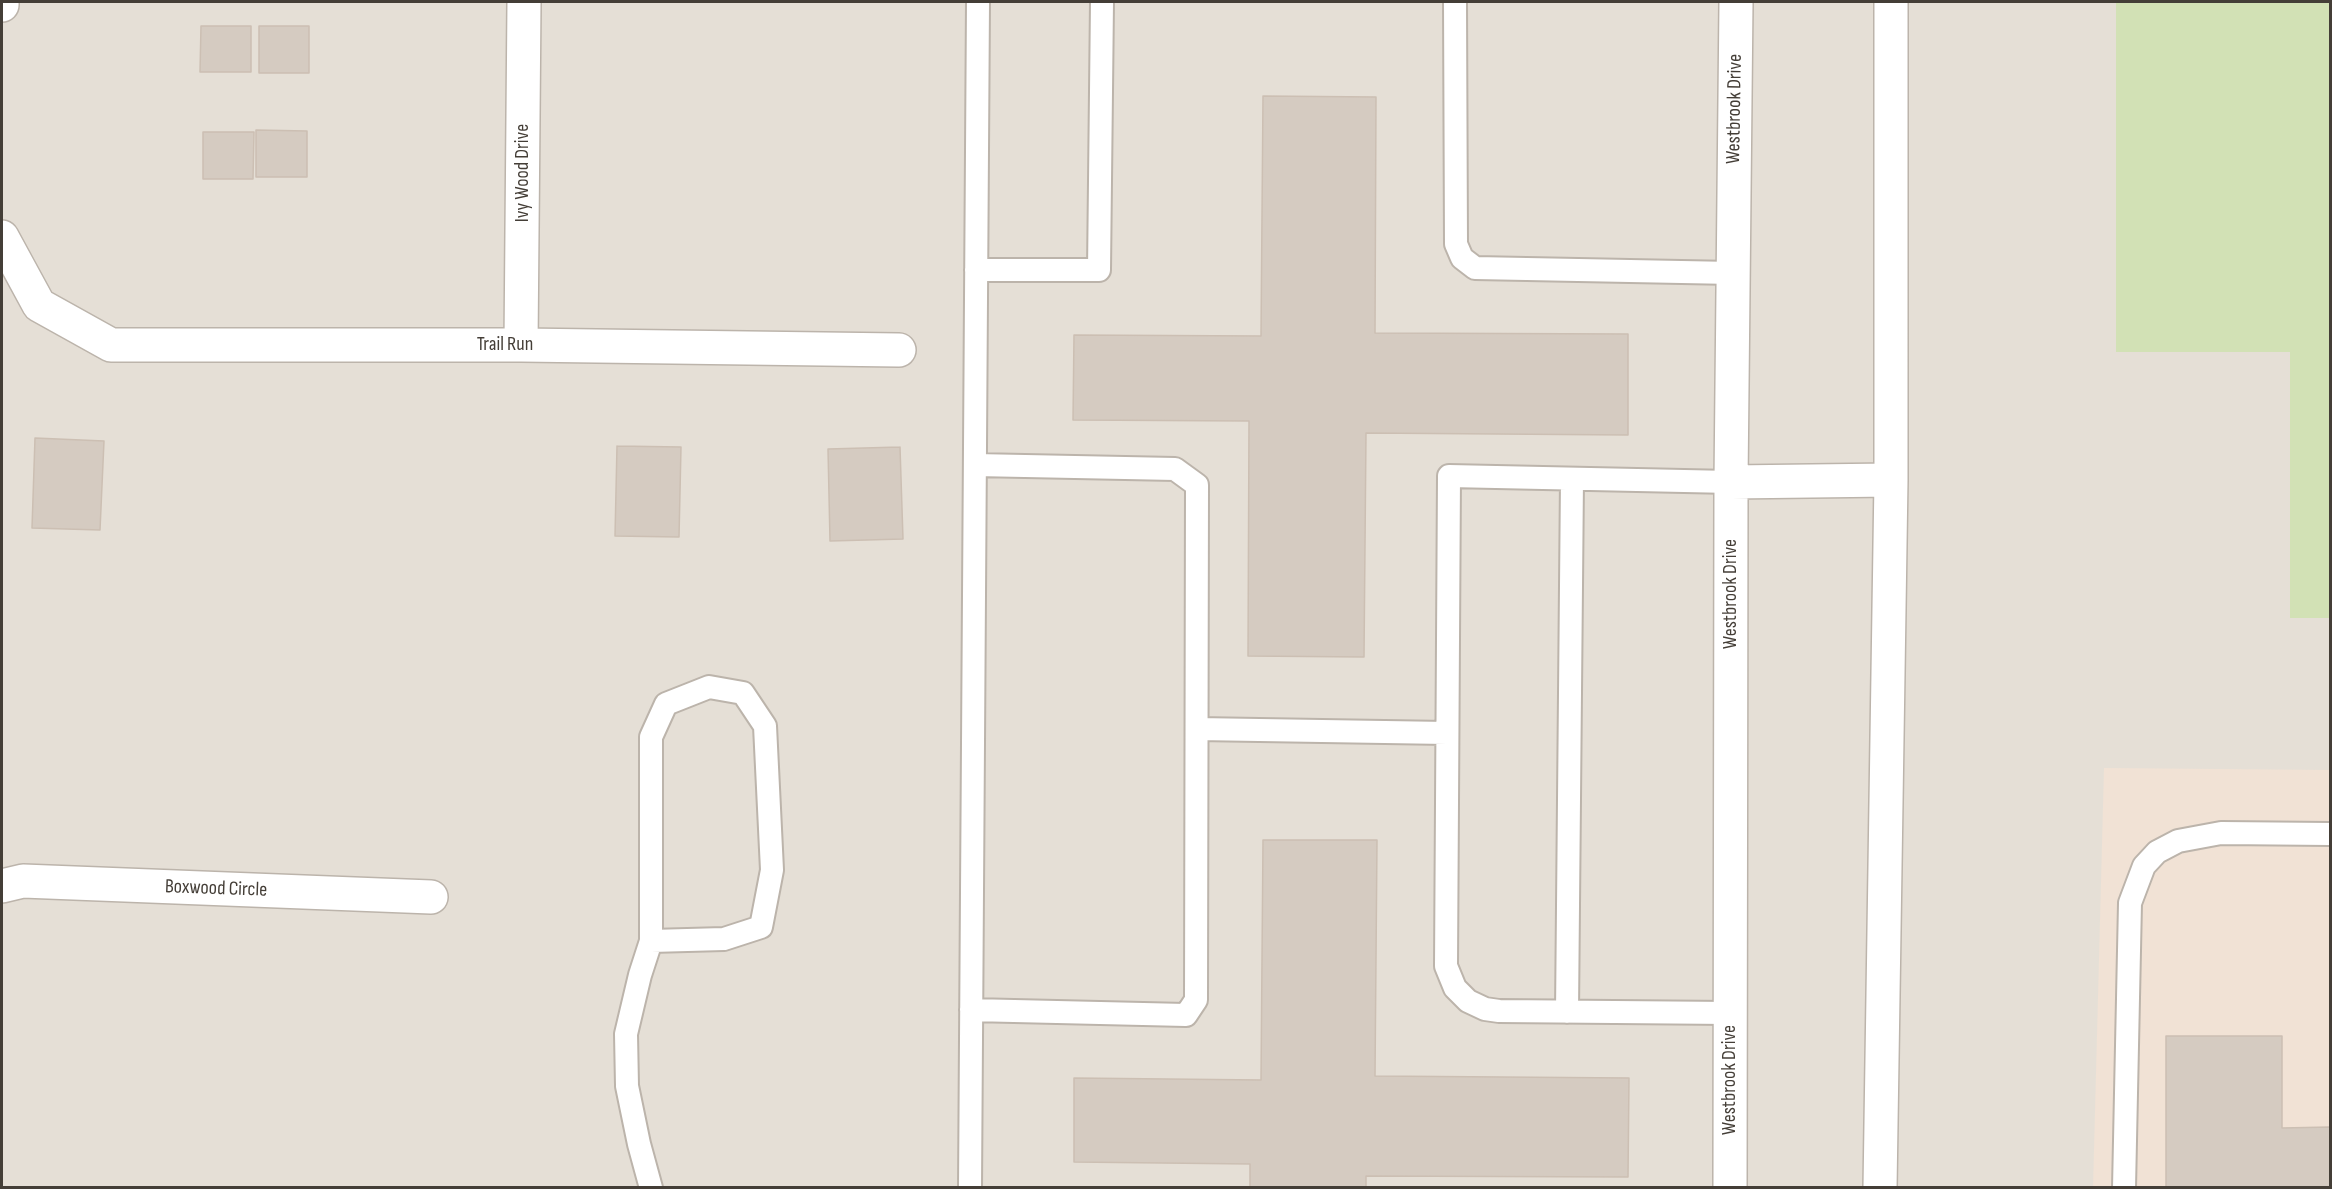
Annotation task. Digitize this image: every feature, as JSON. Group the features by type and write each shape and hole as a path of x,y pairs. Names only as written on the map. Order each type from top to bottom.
{"street":[{"name":"Ivy Wood Drive","path":"521,345 524,2"},
{"name":"Westbrook Drive","path":"1730,1188 1731,483 1736,2"},
{"path":"1880,1188 1891,480 1891,2"},
{"name":"Trail Run","path":"2,237 39,305 111,345 521,345 899,350"},
{"path":"1731,483 1891,480"},
{"name":"Boxwood Circle","path":"2,886 23,881 431,897"}],"lane":[{"path":"970,1188 978,2"},
{"path":"976,270 1099,270 1102,2"},
{"path":"1455,2 1456,244 1462,258 1475,268 1733,273"},
{"path":"971,1010 1186,1015 1196,1000 1197,485 1175,469 975,465"},
{"path":"1730,1013 1485,1009 1468,1001 1455,988 1446,966 1449,476 1731,483"},
{"path":"1567,1012 1572,479"},
{"path":"651,941 724,939 761,927 772,870 765,726 743,693 709,687 666,704 651,737 651,941 626,1034 627,1086 651,1188"},
{"path":"1197,729 1447,733"},
{"path":"2124,1188 2130,903 2144,866 2157,852 2178,841 2221,833 2331,834"}],"shaded area":[{"path":"2,2 2116,2 2116,351 2290,352 2290,618 2330,618 2330,1187 2,1188"},
{"path":"2104,768 2330,770 2330,1187 2093,1188"}],"green space":[{"path":"2116,2 2330,2 2330,618 2290,618 2290,352 2116,352"}],"building":[{"path":"201,26 251,26 251,72 200,72"},
{"path":"259,26 309,26 309,73 259,73"},
{"path":"1263,96 1376,97 1375,333 1628,334 1628,435 1366,433 1364,657 1248,656 1249,421 1073,420 1074,335 1261,336"},
{"path":"256,130 307,131 307,177 256,177"},
{"path":"203,132 254,132 253,179 203,179"},
{"path":"35,438 104,441 100,530 32,528"},
{"path":"617,446 681,447 679,537 615,536"},
{"path":"900,447 903,539 830,541 828,449"},
{"path":"1263,840 1377,840 1375,1076 1629,1078 1628,1177 1366,1176 1366,1188 1250,1188 1250,1164 1074,1162 1074,1078 1261,1080"},
{"path":"2166,1036 2282,1036 2282,1128 2330,1127 2330,1188 2166,1188"}]}
